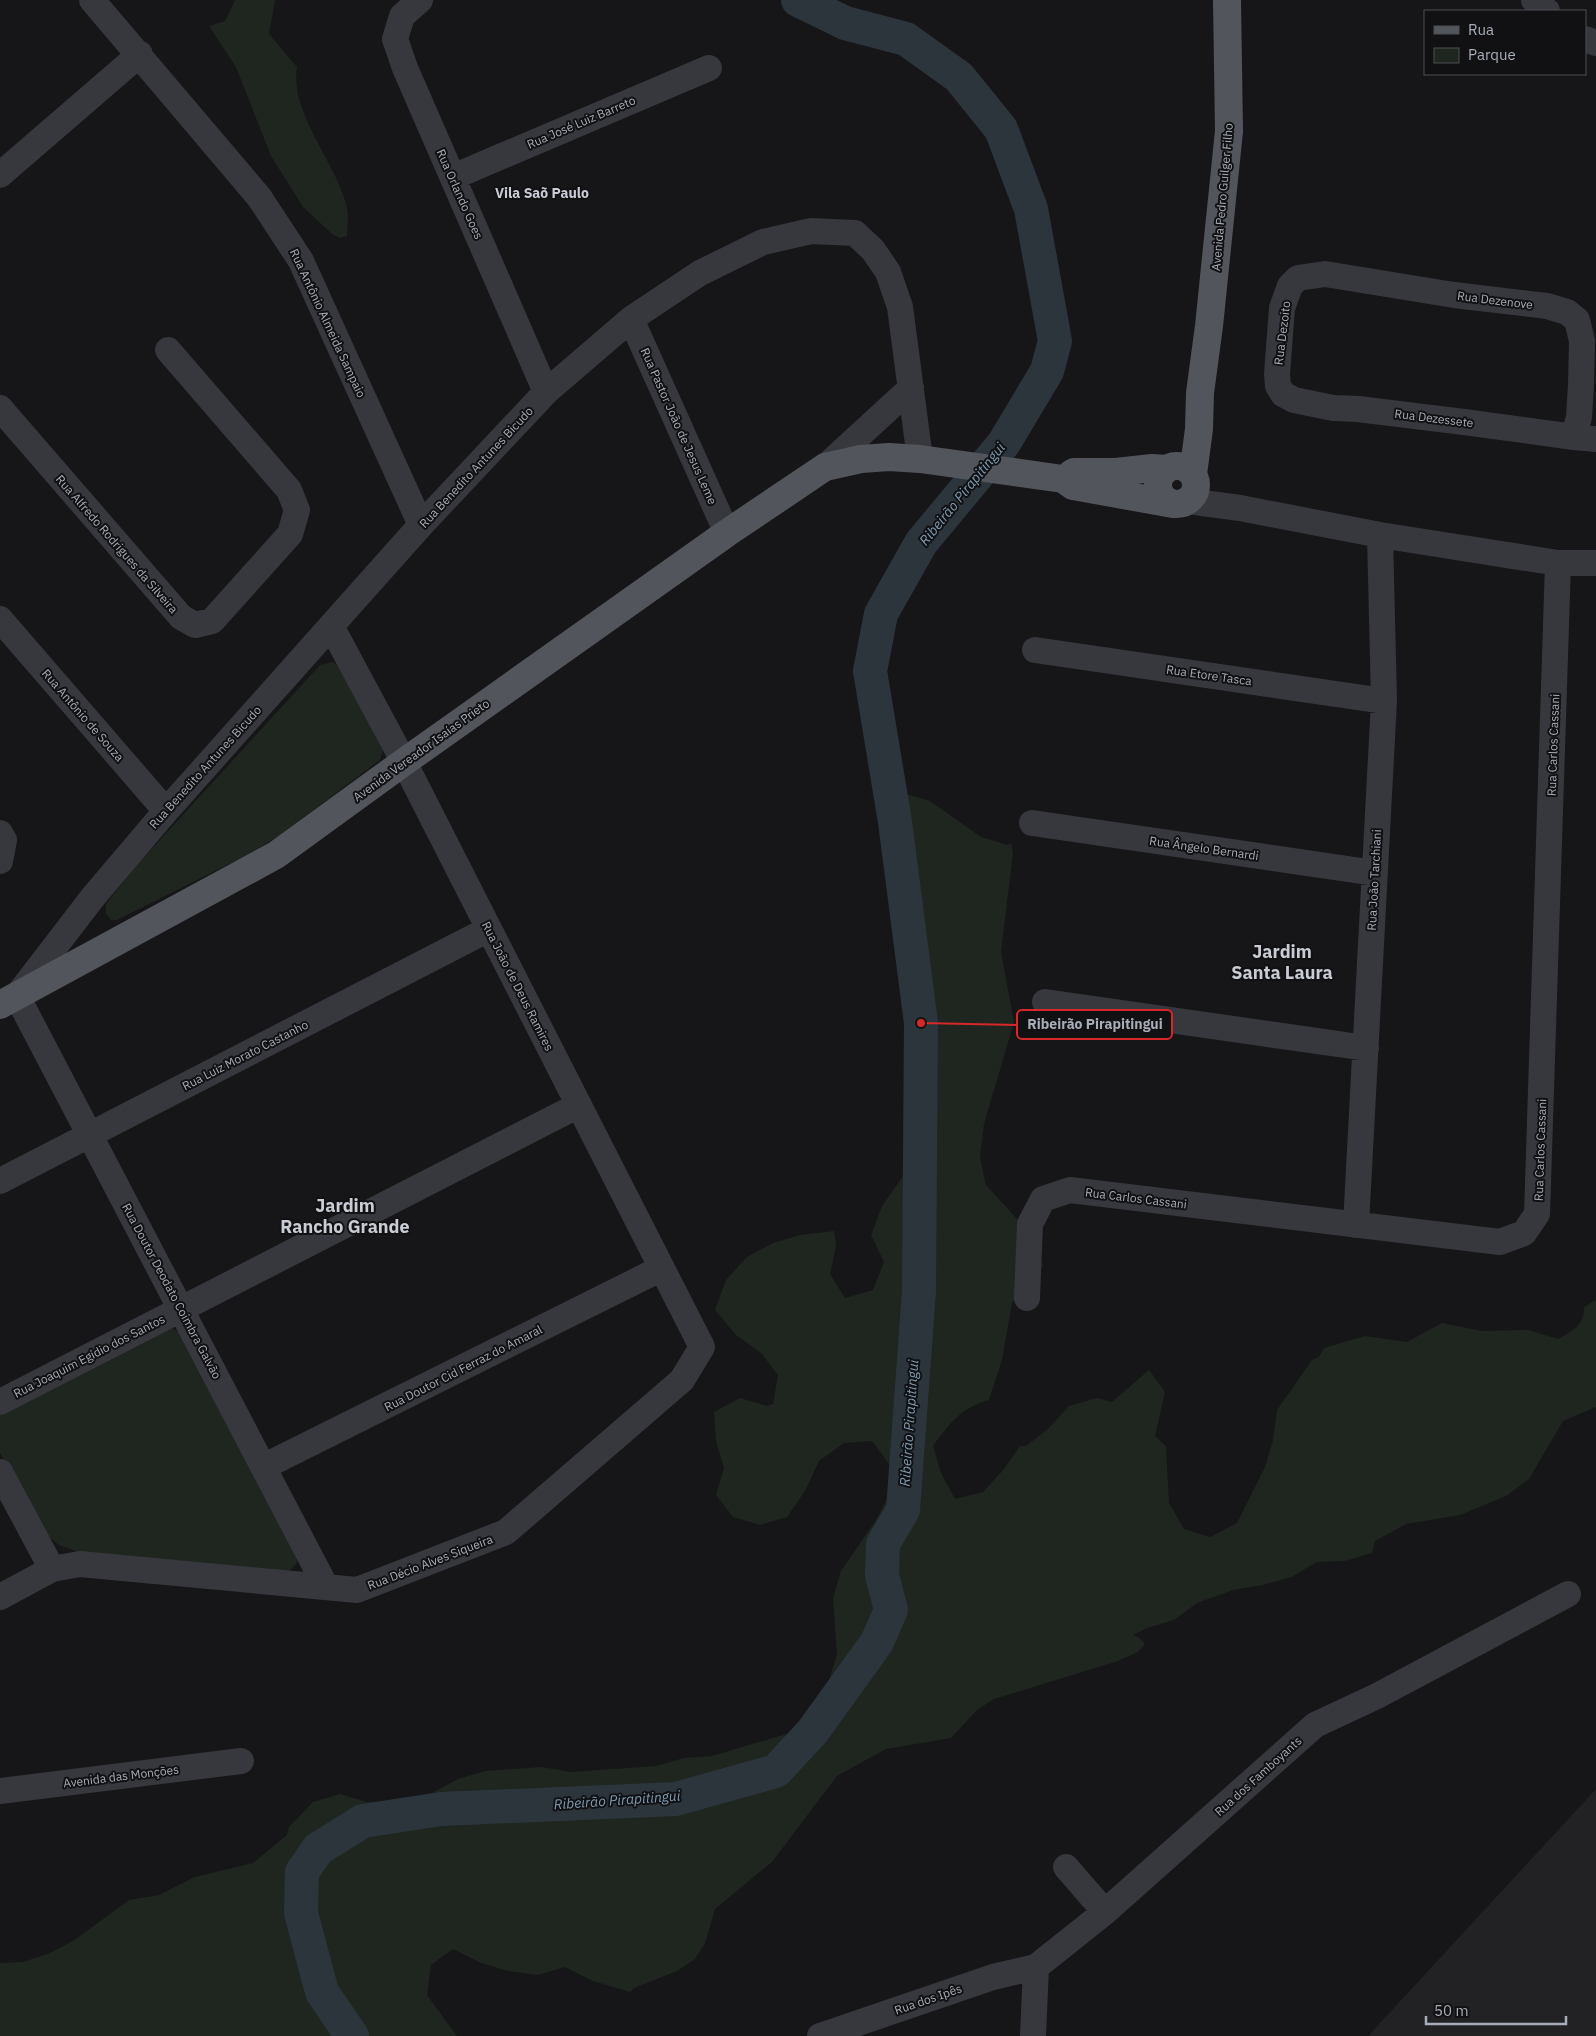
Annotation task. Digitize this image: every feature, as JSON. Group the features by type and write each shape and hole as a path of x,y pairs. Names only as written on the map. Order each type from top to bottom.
{"main road":[{"name":"Avenida Pedro Guilger Filho","path":"1182,483 1199,429 1200,393 1210,316 1229,130 1227,0"},
{"name":"Avenida Vereador Isaías Prieto","path":"8,1001 276,855 727,533 825,467 861,459 889,457 928,460 1056,477 1073,486 1182,483"},
{"name":"Avenida Vereador Isaías Prieto","path":"1056,477 1074,472 1116,472 1152,468 1182,483"}],"street":[{"name":"Rua Antônio Almeida Sampaio","path":"92,0 140,54 259,196 301,261 421,525"},
{"name":"Rua Orlando Goes","path":"420,0 402,16 395,40 405,68 546,392"},
{"path":"1534,0 1546,10"},
{"path":"3,166 140,54"},
{"name":"Rua José Luiz Barreto","path":"453,177 709,68"},
{"name":"Rua Benedito Antunes Bicudo","path":"8,1001 93,896 166,811 421,525 546,392 631,319 700,273 763,242 811,232 855,233 873,250 888,272 900,307 911,388 928,460"},
{"name":"Rua Dezenove","path":"1294,281 1304,276 1325,274 1445,294 1547,306 1567,312 1577,320 1582,341 1579,417 1585,438"},
{"name":"Rua Dezoito","path":"1278,386 1277,362 1282,308 1287,293 1294,281"},
{"name":"Rua Pastor João de Jesus Leme","path":"631,319 727,533"},
{"name":"Rua Alfredo Rodrigues da Silveira","path":"0,408 181,617 195,625 212,621 290,534 297,510 289,490 168,350"},
{"name":"Rua Dezessete","path":"1278,386 1283,394 1294,400 1313,405 1454,420 1585,438"},
{"name":"Avenida Vereador Isaías Prieto","path":"825,467 911,388"},
{"path":"1182,483 1240,508 1380,535 1558,563 1596,563"},
{"name":"Rua João Tarchiani","path":"1356,1225 1384,701 1380,535"},
{"name":"Rua Carlos Cassani","path":"1027,1298 1030,1224 1043,1200 1070,1190 1500,1242 1524,1233 1538,1214 1558,563"},
{"name":"Rua Antônio de Souza","path":"0,619 166,811"},
{"name":"Rua João de Deus Ramires","path":"331,626 404,762 702,1347"},
{"name":"Rua Etore Tasca","path":"1035,650 1384,701"},
{"name":"Rua Ângelo Bernardi","path":"1032,822 1375,873"},
{"path":"0,833 4,840 0,861"},
{"name":"Rua Luiz Morato Castanho","path":"0,1181 489,929"},
{"name":"Rua Doutor Deodato Coimbra Galvão","path":"8,1001 90,1135 326,1587"},
{"path":"1045,1002 1366,1048"},
{"name":"Rua Joaquim Egídio dos Santos","path":"0,1402 579,1105"},
{"name":"Rua Doutor Cid Ferraz do Amaral","path":"263,1467 662,1268"},
{"name":"Rua Décio Alves Siqueira","path":"0,1597 52,1569 80,1564 357,1590 506,1532 682,1380 702,1347"},
{"path":"0,1472 52,1569"},
{"name":"Rua dos Famboyants","path":"1036,1967 1106,1912 1315,1724 1377,1696 1568,1594"},
{"name":"Avenida das Monções","path":"0,1791 241,1761"},
{"path":"1066,1867 1106,1912"},
{"path":"1033,2036 1036,1967"},
{"name":"Rua dos Ipês","path":"820,2036 994,1976 1036,1967"}],"shaded area":[{"path":"1596,1789 1596,2036 1368,2036"}],"green space":[{"path":"235,0 275,0 269,34 297,67 296,84 300,102 315,138 342,191 347,208 347,236 340,238 332,234 303,207 271,156 236,67 209,26 225,21"},
{"path":"332,662 345,669 384,747 380,760 280,835 249,854 117,920 111,920 106,914 106,904 136,866 320,665"},
{"path":"903,793 930,801 981,837 1008,845 1011,843 1013,853 1001,952 1014,1022 984,1124 980,1158 986,1185 1018,1220 1043,1266 1025,1283 1012,1303 1002,1360 989,1400 963,1412 945,1430 933,1446 941,1473 955,1499 983,1492 1004,1469 1020,1446 1026,1446 1048,1429 1069,1406 1097,1398 1112,1402 1149,1370 1165,1392 1155,1436 1166,1446 1169,1503 1184,1529 1210,1537 1237,1523 1265,1467 1273,1440 1277,1410 1312,1360 1319,1357 1324,1348 1365,1336 1407,1342 1442,1323 1482,1331 1528,1330 1558,1339 1577,1327 1584,1313 1584,1307 1596,1300 1596,1407 1563,1421 1529,1479 1506,1496 1460,1515 1406,1524 1375,1541 1372,1553 1345,1561 1317,1562 1291,1577 1263,1585 1233,1590 1197,1603 1174,1620 1147,1628 1133,1635 1145,1644 1138,1652 1118,1661 994,1699 977,1710 951,1738 886,1749 837,1776 772,1862 715,1909 705,1943 695,1959 677,1971 634,1988 630,1992 593,1981 565,1967 538,1975 508,1971 481,1963 453,1949 431,1965 427,1995 457,2036 0,2036 0,1963 23,1962 50,1953 76,1939 129,1900 159,1895 195,1877 253,1863 287,1835 289,1827 313,1802 340,1794 367,1802 405,1801 432,1793 458,1779 485,1771 542,1767 571,1772 656,1766 684,1758 712,1756 793,1732 815,1709 829,1681 837,1654 833,1598 841,1571 876,1520 891,1492 889,1464 872,1441 844,1443 819,1461 805,1491 787,1517 760,1525 733,1517 716,1495 724,1468 716,1441 714,1412 740,1398 767,1406 773,1404 778,1375 761,1353 736,1335 715,1310 726,1280 747,1257 773,1243 800,1235 834,1231 836,1246 830,1274 845,1298 873,1290 884,1262 871,1235 882,1206 903,1176 914,1148 919,1120 914,1063 920,1035 905,979 902,951 905,921 894,859 889,808"},
{"path":"169,1326 181,1334 296,1550 297,1563 288,1572 81,1553 59,1545 42,1532 0,1453 0,1413"}],"waterway":[{"name":"Ribeirão Pirapitingui","path":"352,2036 322,1992 301,1913 302,1872 318,1849 363,1821 441,1809 676,1799 776,1771 813,1731 877,1642 891,1610 882,1575 883,1544 903,1510 919,1291 921,1023 895,822 870,671 881,614 921,543 1004,443 1047,371 1055,341 1031,209 1001,129 959,77 906,39 845,23 798,0"}],"place":[{"name":"Ribeirão Pirapitingui","path":"921,1023"}],"district":[{"name":"Vila Saõ Paulo","path":"542,193"},
{"name":"Jardim Santa Laura","path":"1282,961"},
{"name":"Jardim Rancho Grande","path":"345,1215"}]}
